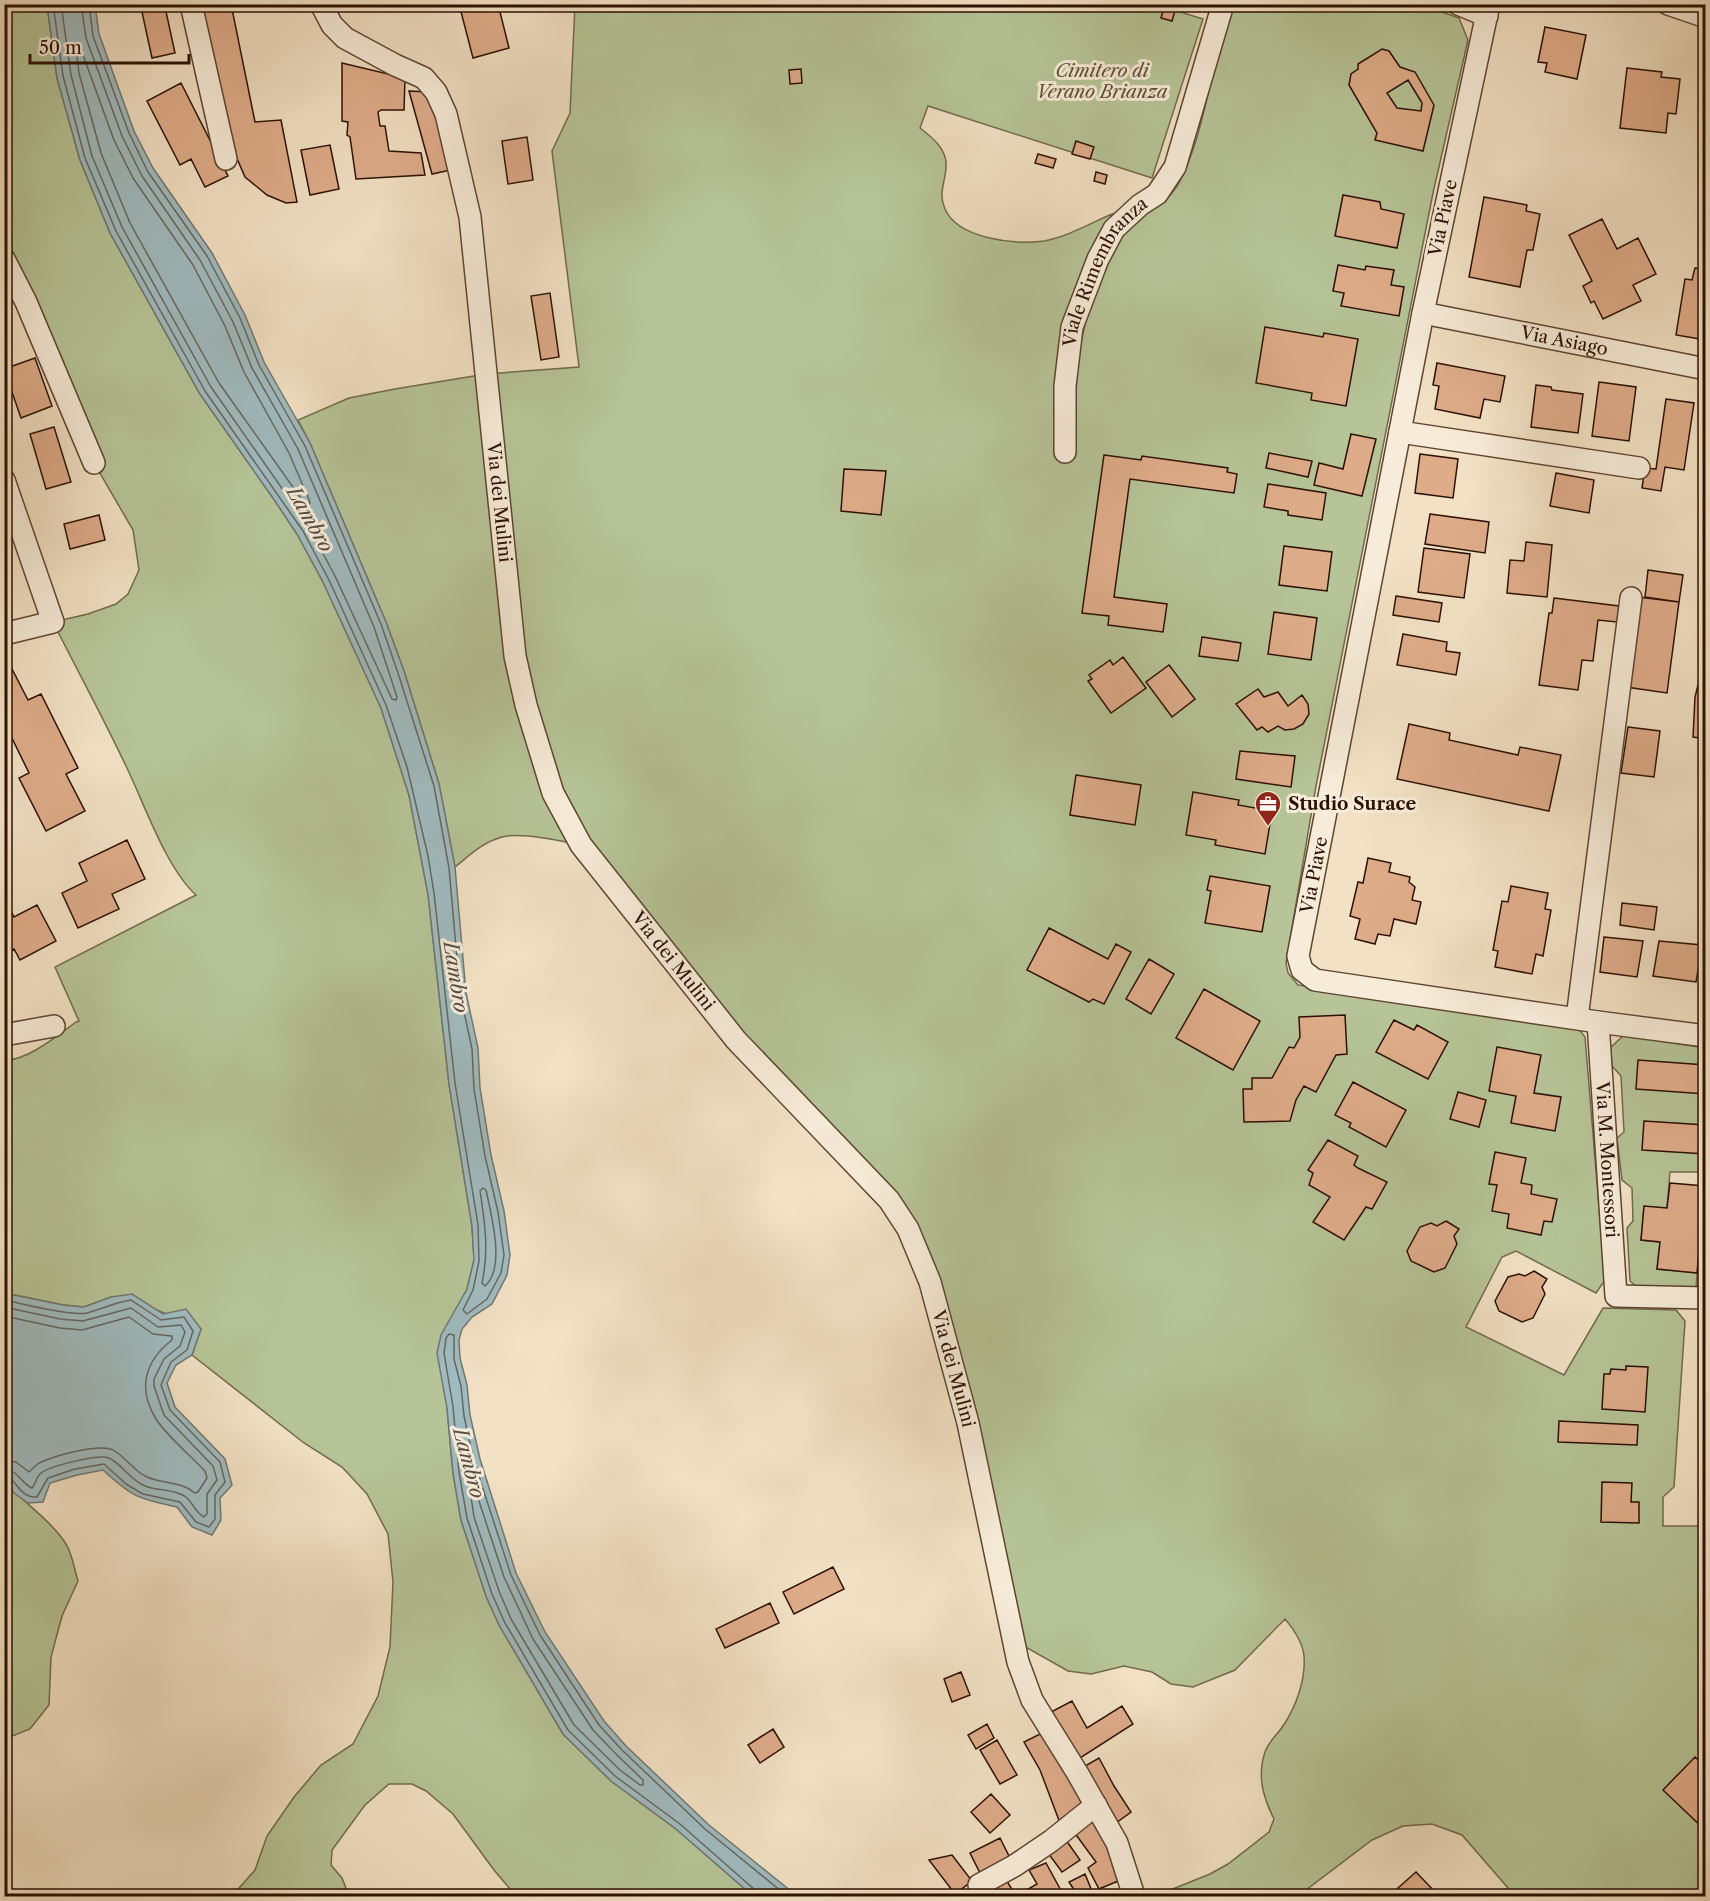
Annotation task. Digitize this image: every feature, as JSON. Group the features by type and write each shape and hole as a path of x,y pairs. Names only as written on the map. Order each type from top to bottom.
{"street":[{"path":"191,4 226,159"},
{"name":"Via dei Mulini","path":"321,4 332,25 345,38 376,56 424,78 436,92 446,114 470,217 515,656 526,705 553,793 581,845 736,1040 890,1200 908,1229 930,1282 968,1423 1018,1662 1032,1700 1117,1843 1134,1896"},
{"name":"Viale Rimembranza","path":"1065,452 1065,386 1072,327 1098,259 1114,229 1156,194 1175,167 1223,4"},
{"path":"1458,4 1488,10"},
{"path":"1668,4 1706,17"},
{"name":"Via Piave","path":"1488,10 1423,313 1298,956 1302,970 1315,980 1598,1022 1705,1030"},
{"path":"4,259 26,302 94,463"},
{"name":"Via Asiago","path":"1423,313 1706,369"},
{"path":"1400,432 1639,468"},
{"path":"4,480 54,621 4,633"},
{"path":"1577,1018 1631,598"},
{"name":"Via M. Montessori","path":"1598,1022 1616,1296 1706,1298"},
{"path":"4,1035 54,1026"},
{"path":"987,1896 979,1885 1052,1841 1096,1805"}],"green space":[{"name":"Cimitero di Verano Brianza","path":"1178,4 1177,11 1203,19 1152,178 928,106 920,128 934,140 945,156 946,168 942,193 945,209 952,219 974,233 1003,241 1044,241 1070,233 1112,214 1083,277 1076,371 1088,312 1110,254 1133,223 1169,196 1185,170 1200,127 1230,5 1423,5 1459,18 1468,40 1433,193 1316,786 1286,963 1288,973 1298,985 1575,1024 1585,1037 1605,1280 1596,1293 1516,1251 1502,1257 1466,1327 1564,1375 1603,1308 1676,1310 1685,1321 1674,1487 1663,1497 1663,1526 1702,1526 1705,1528 1705,1896 1515,1896 1462,1835 1432,1824 1403,1826 1372,1840 1298,1896 1164,1896 1165,1892 1210,1874 1228,1864 1269,1832 1274,1819 1262,1786 1261,1769 1266,1748 1288,1718 1299,1693 1304,1656 1297,1636 1285,1619 1235,1670 1193,1687 1171,1684 1152,1672 1124,1666 1091,1674 1068,1671 1013,1640 908,1229 811,1120 581,845 530,836 502,837 483,846 455,867 439,784 404,671 386,622 310,443 298,420 349,398 395,389 486,374 579,367 552,151 570,113 575,5"},
{"path":"5,5 47,5 57,78 80,160 110,233 200,394 297,534 323,582 381,708 409,795 428,894 449,1084 472,1226 474,1260 467,1289 459,1305 447,1408 453,1473 461,1520 486,1596 499,1625 563,1734 611,1781 676,1829 753,1896 516,1896 453,1814 426,1791 412,1784 389,1784 365,1805 332,1850 331,1865 342,1878 349,1896 232,1896 255,1870 267,1836 294,1797 321,1765 353,1744 378,1696 390,1647 393,1582 388,1534 367,1494 342,1467 304,1443 192,1355 201,1329 157,1310 111,1297 84,1307 5,1293 5,1060 32,1052 79,1021 55,967 196,895 185,883 165,852 117,748 53,622 88,614 116,604 128,594 139,570 133,530 94,463 5,259"},
{"path":"1624,1035 1705,1048 1705,1172 1670,1172 1667,1208 1644,1207 1641,1240 1660,1242 1657,1269 1697,1273 1696,1289 1637,1287 1630,1281 1627,1228 1633,1221 1632,1188 1622,1180 1617,1138 1624,1132 1621,1076 1612,1066 1610,1048"},
{"path":"4,1479 58,1532 67,1545 78,1581 62,1616 51,1657 49,1705 30,1729 5,1739"}],"water":[{"name":"Lambro","path":"47,5 95,5 99,34 134,131 153,168 212,253 245,315 264,362 310,443 386,622 404,671 439,784 455,867 466,993 478,1048 480,1088 491,1155 504,1211 510,1255 507,1275 492,1304 472,1317 462,1329 459,1340 460,1358 480,1459 516,1573 545,1632 604,1721 626,1746 709,1825 797,1896 753,1896 676,1829 611,1781 563,1734 499,1625 486,1596 461,1520 453,1473 447,1408 437,1353 441,1335 467,1289 474,1260 472,1226 449,1084 428,894 409,795 381,708 323,582 297,534 200,394 110,233 80,160 57,78"},
{"path":"4,1293 84,1307 111,1297 132,1294 163,1314 186,1309 201,1329 192,1355 176,1365 167,1383 175,1407 225,1459 232,1485 220,1498 221,1520 212,1535 192,1527 177,1507 137,1496 103,1470 50,1483 43,1502 28,1503 14,1493 4,1479"}],"building":[{"path":"200,4 231,4 255,122 281,120 297,202 286,203 267,195 245,177 229,140"},
{"path":"242,4 276,4 276,7 243,11"},
{"path":"459,4 498,4 509,48 473,58"},
{"path":"1165,4 1176,7 1172,21 1161,18"},
{"path":"165,7 175,53 152,58 142,12"},
{"path":"1545,27 1586,35 1577,79 1545,72 1547,63 1538,62"},
{"path":"1382,49 1389,51 1400,67 1415,72 1434,105 1423,151 1375,140 1377,133 1349,85 1351,74 1358,69 1358,64","holes":["1408,80 1422,103 1421,111 1397,108 1387,93"]},
{"path":"342,63 405,78 404,110 378,112 380,126 385,126 389,151 421,153 425,175 356,179 350,137 347,135 348,122 342,121"},
{"path":"1627,68 1662,72 1661,77 1680,79 1676,114 1668,113 1666,133 1620,128"},
{"path":"801,69 802,83 790,84 789,70"},
{"path":"181,83 228,176 205,187 191,159 180,165 147,101"},
{"path":"409,91 428,92 442,131 451,170 432,174"},
{"path":"527,137 533,180 508,184 502,141"},
{"path":"1076,141 1094,147 1090,159 1072,154"},
{"path":"330,145 339,189 310,195 301,150"},
{"path":"1038,154 1056,159 1053,168 1035,163"},
{"path":"1096,172 1107,175 1105,184 1094,181"},
{"path":"1343,195 1380,202 1381,209 1404,214 1397,248 1335,236"},
{"path":"1484,197 1527,205 1526,211 1540,214 1533,250 1527,250 1520,287 1469,277"},
{"path":"1602,219 1617,249 1638,238 1656,274 1633,285 1641,301 1603,319 1594,301 1591,303 1583,286 1592,281 1569,235"},
{"path":"1338,265 1365,270 1366,266 1394,270 1391,285 1404,287 1399,316 1341,306 1344,293 1333,291"},
{"path":"1695,268 1706,270 1706,340 1676,335 1685,279 1692,280"},
{"path":"550,293 559,357 541,360 531,296"},
{"path":"1265,327 1323,337 1324,333 1358,339 1346,406 1311,400 1312,393 1256,383"},
{"path":"35,358 52,406 21,418 4,369"},
{"path":"1437,363 1505,376 1500,402 1484,399 1480,418 1435,409 1439,386 1433,385"},
{"path":"1599,382 1636,387 1629,441 1592,436"},
{"path":"1536,385 1551,387 1552,390 1583,394 1578,433 1531,427"},
{"path":"1666,399 1694,403 1684,470 1665,467 1661,491 1642,488 1645,468 1656,469"},
{"path":"54,427 71,482 46,489 30,434"},
{"path":"1351,434 1376,439 1362,496 1314,485 1319,463 1343,469"},
{"path":"1269,453 1312,461 1308,477 1266,468"},
{"path":"1420,454 1458,459 1453,498 1415,493"},
{"path":"1104,455 1141,460 1142,456 1228,468 1227,472 1237,474 1234,493 1130,479 1114,597 1167,604 1163,632 1108,625 1109,616 1082,613"},
{"path":"844,469 886,471 881,515 841,511"},
{"path":"1556,473 1594,480 1589,513 1550,506"},
{"path":"1268,484 1326,493 1322,520 1288,515 1288,511 1264,507"},
{"path":"1430,514 1489,522 1485,553 1425,544"},
{"path":"99,515 105,540 70,549 64,524"},
{"path":"1704,536 1706,537 1706,572 1699,571"},
{"path":"1526,542 1552,545 1547,597 1507,593 1510,560 1524,561"},
{"path":"1284,546 1332,552 1327,591 1279,585"},
{"path":"1424,548 1470,554 1464,598 1418,592"},
{"path":"1648,570 1683,575 1679,602 1645,597"},
{"path":"1396,596 1442,603 1439,622 1393,615"},
{"path":"1638,597 1679,602 1667,693 1626,687"},
{"path":"1554,598 1619,606 1617,622 1598,620 1593,661 1582,660 1578,690 1539,685 1549,613 1552,613"},
{"path":"1274,612 1317,618 1311,660 1268,654"},
{"path":"1403,634 1447,642 1446,651 1460,653 1456,675 1397,665"},
{"path":"1202,637 1241,643 1238,661 1199,656"},
{"path":"1123,657 1146,688 1111,713 1088,681 1092,679 1089,675 1110,660 1113,665"},
{"path":"10,665 28,700 41,694 78,768 66,774 85,811 46,831 19,778 29,773 8,730 4,731 4,668"},
{"path":"1169,665 1195,699 1172,717 1146,682"},
{"path":"1702,669 1706,670 1706,739 1693,737 1695,697"},
{"path":"1258,689 1264,697 1278,692 1288,706 1302,695 1308,704 1309,714 1303,724 1294,729 1285,730 1278,726 1268,732 1262,727 1257,730 1236,704"},
{"path":"1409,724 1450,733 1449,740 1518,755 1520,747 1561,755 1549,811 1397,779"},
{"path":"1628,727 1660,731 1654,777 1621,773"},
{"path":"1240,751 1295,756 1291,787 1236,779"},
{"path":"1076,775 1141,785 1135,825 1070,815"},
{"path":"1193,792 1239,800 1238,805 1272,811 1265,854 1215,845 1216,840 1186,835"},
{"path":"127,840 145,879 112,894 119,909 78,928 62,893 87,881 79,863"},
{"path":"1368,858 1391,863 1389,872 1410,877 1409,882 1415,887 1412,900 1421,902 1416,924 1394,919 1390,936 1378,934 1375,944 1355,939 1360,919 1350,916 1358,882 1363,883"},
{"path":"1210,876 1270,886 1262,932 1205,923 1211,891 1207,890"},
{"path":"1511,886 1548,893 1545,909 1551,910 1543,956 1536,954 1532,974 1495,967 1498,951 1493,950 1502,901 1508,902"},
{"path":"7,903 14,917 37,905 56,941 20,960 14,949 4,954 4,904"},
{"path":"1622,903 1657,907 1654,930 1620,925"},
{"path":"1049,928 1108,959 1116,944 1131,952 1104,1004 1093,999 1089,1002 1027,970"},
{"path":"1604,937 1643,941 1637,977 1600,972"},
{"path":"1659,941 1702,945 1696,982 1653,976"},
{"path":"1149,959 1174,974 1151,1014 1126,999"},
{"path":"1204,989 1260,1021 1233,1070 1176,1038"},
{"path":"1345,1015 1347,1054 1336,1055 1316,1092 1304,1086 1296,1100 1290,1121 1244,1122 1243,1089 1252,1089 1252,1078 1272,1078 1289,1047 1294,1048 1300,1037 1299,1017"},
{"path":"1394,1020 1414,1030 1417,1025 1448,1042 1428,1079 1376,1052"},
{"path":"1497,1047 1541,1055 1534,1093 1561,1097 1555,1131 1511,1123 1516,1096 1489,1091"},
{"path":"1638,1060 1706,1065 1706,1094 1636,1089"},
{"path":"1353,1082 1406,1110 1386,1147 1349,1127 1351,1123 1335,1115"},
{"path":"1458,1092 1486,1100 1479,1127 1450,1119"},
{"path":"1644,1121 1706,1125 1706,1154 1642,1150"},
{"path":"1328,1140 1358,1156 1354,1165 1358,1168 1387,1182 1372,1209 1366,1207 1344,1240 1313,1222 1330,1197 1309,1185 1313,1173 1308,1170"},
{"path":"1495,1152 1526,1158 1521,1183 1532,1185 1531,1194 1557,1199 1552,1222 1544,1221 1541,1235 1507,1228 1509,1214 1492,1211 1497,1185 1489,1184"},
{"path":"1670,1183 1705,1186 1697,1273 1657,1269 1660,1242 1641,1240 1644,1206 1667,1208"},
{"path":"1446,1221 1459,1229 1454,1236 1457,1244 1445,1268 1434,1272 1411,1261 1407,1251 1420,1227 1431,1223 1437,1226"},
{"path":"1534,1271 1547,1279 1542,1287 1545,1294 1533,1318 1522,1322 1499,1311 1495,1301 1508,1277 1519,1274 1525,1276"},
{"path":"1626,1366 1648,1367 1645,1412 1602,1409 1604,1374 1610,1374 1611,1369 1626,1370"},
{"path":"1559,1421 1638,1425 1637,1445 1558,1442"},
{"path":"1602,1482 1632,1483 1631,1502 1639,1502 1639,1523 1601,1522"},
{"path":"833,1567 844,1589 794,1614 783,1592"},
{"path":"770,1603 779,1623 725,1648 716,1629"},
{"path":"961,1672 970,1695 952,1702 944,1679"},
{"path":"1072,1701 1087,1728 1122,1706 1133,1724 1077,1760 1051,1712"},
{"path":"987,1724 994,1738 976,1749 968,1735"},
{"path":"773,1729 784,1747 760,1763 748,1745"},
{"path":"1044,1732 1074,1780 1084,1812 1060,1823 1040,1770 1024,1742"},
{"path":"997,1740 1017,1775 1000,1784 980,1750"},
{"path":"1695,1757 1706,1767 1706,1831 1663,1790"},
{"path":"1099,1758 1131,1812 1116,1823 1080,1769"},
{"path":"991,1794 1010,1815 990,1833 971,1812"},
{"path":"1092,1816 1123,1879 1099,1889 1088,1868 1096,1862 1074,1832"},
{"path":"1000,1838 1012,1862 982,1877 970,1853"},
{"path":"1066,1840 1080,1860 1062,1872 1048,1853"},
{"path":"952,1855 972,1881 955,1894 929,1860"},
{"path":"1046,1863 1064,1896 1016,1896 1037,1884 1029,1870"},
{"path":"1416,1872 1439,1896 1389,1896"},
{"path":"1085,1874 1094,1896 1078,1896 1069,1882"},
{"path":"1005,1878 1016,1896 994,1896 988,1886"}],"place":[{"name":"Studio Surace","path":"1268,827"}]}
